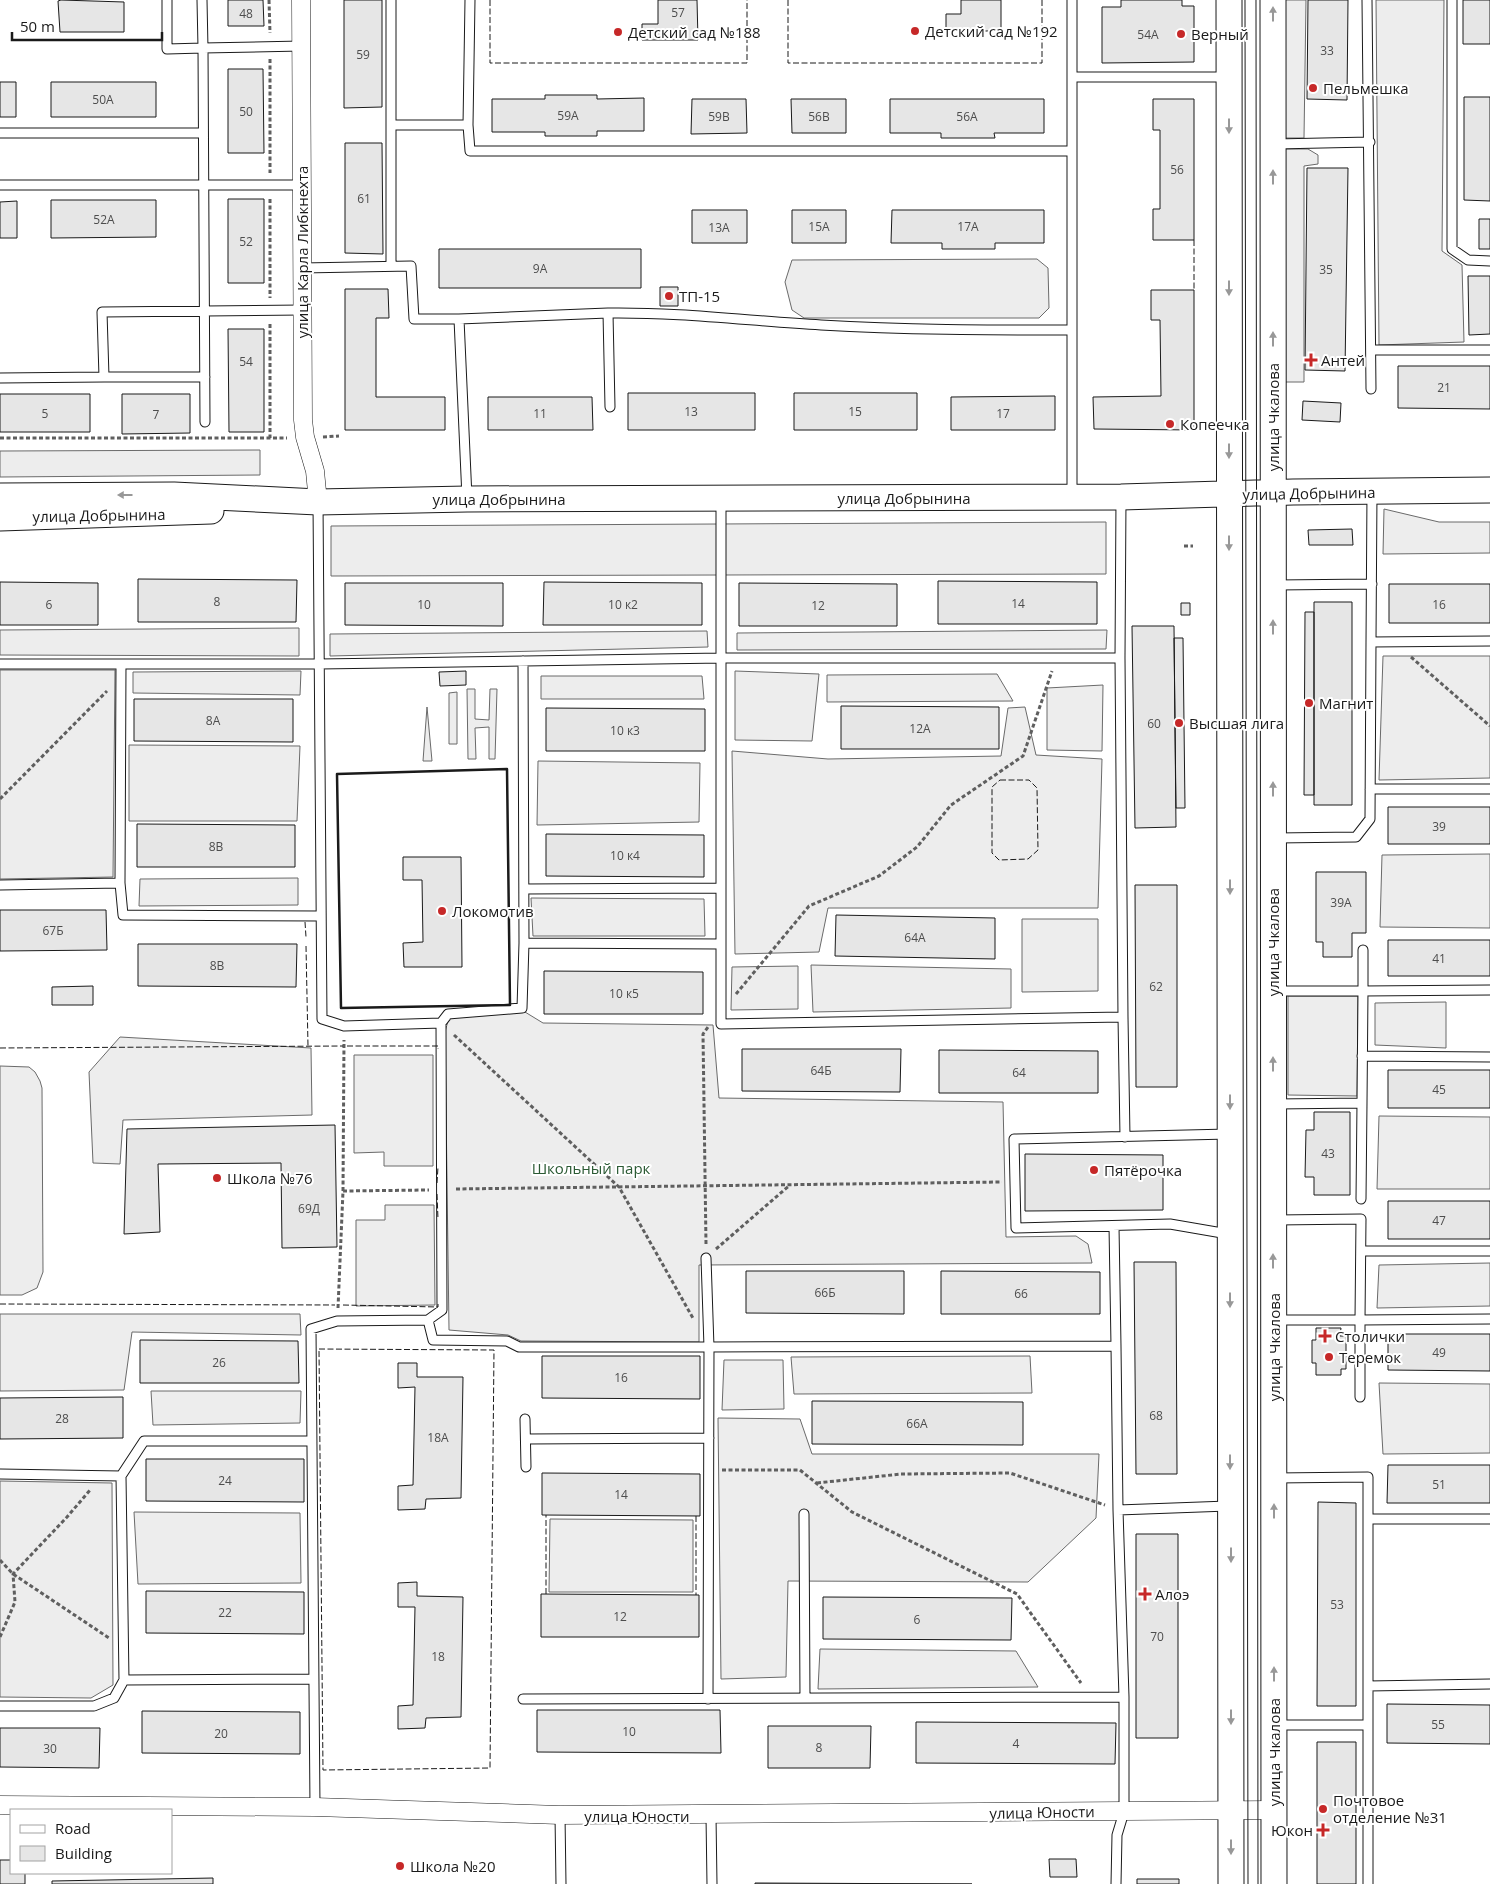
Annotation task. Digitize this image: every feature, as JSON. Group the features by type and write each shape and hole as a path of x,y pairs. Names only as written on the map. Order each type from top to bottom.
{"street":[{"name":"улица Карла Либкнехта","path":"301,0 303,420 305,437 317,480 318,502"},
{"path":"1229,0 1231,1884"},
{"name":"улица Чкалова","path":"1273,0 1274,1884"},
{"name":"улица Добрынина","path":"0,496 175,504 467,499 1121,497 1490,490"},
{"name":"улица Добрынина","path":"0,518 175,504"},
{"name":"улица Юности","path":"0,1805 315,1807 560,1816 1275,1810"}],"lane":[{"path":"167,0 167,49 302,46"},
{"path":"202,0 205,422"},
{"path":"391,0 391,266"},
{"path":"470,0 468,124 470,151 1072,151"},
{"path":"1072,0 1072,497"},
{"path":"1368,0 1372,389"},
{"path":"1452,0 1452,249 1468,260 1490,261"},
{"path":"1072,77 1229,77"},
{"path":"391,125 468,124"},
{"path":"0,133 203,133"},
{"path":"1273,144 1370,142"},
{"path":"0,185 302,185"},
{"path":"302,268 411,266 414,319 644,312 857,327 945,330 1072,330"},
{"path":"104,377 102,312 302,310"},
{"path":"608,313 610,407"},
{"path":"459,319 467,499"},
{"path":"1371,350 1490,350"},
{"path":"0,378 205,378"},
{"path":"1273,838 1356,837 1370,819 1372,492"},
{"path":"1121,497 1120,658 1125,1137"},
{"path":"721,498 722,888 720,1024 1123,1017"},
{"path":"318,502 322,1019 344,1026 441,1023"},
{"path":"1273,585 1372,584"},
{"path":"1371,642 1490,641"},
{"path":"0,664 319,664 722,658 1120,658"},
{"path":"315,1807 311,1329 337,1321 428,1320 442,1310 441,1023 448,1014 522,1008 524,943 523,661"},
{"path":"121,664 120,883 123,915 320,916"},
{"path":"1370,789 1490,789"},
{"path":"0,885 120,883"},
{"path":"524,889 722,888"},
{"path":"524,943 721,944"},
{"path":"1361,1199 1363,950"},
{"path":"1273,992 1490,990"},
{"path":"1362,1056 1490,1057"},
{"path":"1273,1104 1362,1103"},
{"path":"1230,1134 1014,1139 1016,1228 1170,1224 1230,1234"},
{"path":"1273,1220 1361,1219 1360,1397"},
{"path":"1114,1226 1118,1510 1124,1697 1124,1812 1117,1835 1116,1884"},
{"path":"1361,1252 1490,1251"},
{"path":"706,1258 709,1348 708,1699"},
{"path":"1274,1320 1490,1319"},
{"path":"428,1320 432,1340 507,1341 519,1348 1116,1346"},
{"path":"525,1419 526,1467"},
{"path":"526,1439 709,1438"},
{"path":"0,1706 94,1706 114,1698 124,1680 121,1476 144,1441 312,1441"},
{"path":"0,1474 121,1476"},
{"path":"1274,1478 1368,1477 1368,1884"},
{"path":"1118,1510 1231,1506"},
{"path":"804,1514 805,1698"},
{"path":"1368,1519 1490,1519"},
{"path":"124,1680 314,1679"},
{"path":"1368,1686 1490,1684"},
{"path":"523,1699 1124,1697"},
{"path":"1274,1725 1368,1725"},
{"path":"560,1816 561,1884"},
{"path":"712,1816 712,1884"}],"path":[{"path":"0,438 270,438 269,0"},
{"path":"1184,546 1193,546"},
{"path":"1393,641 1490,726"},
{"path":"706,1258 702,1034 809,906 879,876 917,847 951,805 1022,756 1057,658"},
{"path":"0,799 120,678"},
{"path":"441,1023 619,1187 709,1348"},
{"path":"337,1321 343,1191 344,1026"},
{"path":"343,1191 1015,1182"},
{"path":"706,1258 790,1185"},
{"path":"709,1470 800,1470 852,1512 1017,1594 1092,1697"},
{"path":"816,1483 901,1474 1010,1473 1118,1510"},
{"path":"0,1637 15,1602 13,1574 67,1517 102,1476"},
{"path":"0,1560 13,1574 108,1638 112,1647"}],"shaded area":[{"path":"1280,0 1306,0 1304,138 1279,138"},
{"path":"1376,0 1444,0 1442,251 1462,265 1464,342 1379,345"},
{"path":"1281,149 1308,149 1318,155 1318,164 1304,166 1304,382 1281,382"},
{"path":"1037,259 1048,268 1049,308 1039,318 804,318 792,310 785,282 792,260"},
{"path":"260,450 260,475 0,477 0,451"},
{"path":"1384,509 1439,522 1490,522 1490,553 1383,554"},
{"path":"1106,522 1106,574 331,576 331,526"},
{"path":"299,628 299,656 0,655 0,630"},
{"path":"1107,630 1106,649 737,650 737,633"},
{"path":"707,631 708,647 330,656 330,634"},
{"path":"1383,656 1490,656 1490,778 1379,780"},
{"path":"0,670 115,670 113,877 0,879"},
{"path":"301,671 300,695 133,693 133,672"},
{"path":"735,671 819,674 812,741 735,740"},
{"path":"997,674 1013,701 827,702 827,675"},
{"path":"541,676 702,676 704,699 541,699"},
{"path":"1103,685 1102,751 1047,750 1047,688"},
{"path":"467,689 475,689 475,719 489,720 490,689 497,689 495,759 489,759 489,727 475,728 476,759 468,759"},
{"path":"457,692 457,744 449,744 449,693"},
{"path":"427,707 432,761 423,761"},
{"path":"1025,707 1036,755 1102,759 1098,908 828,908 819,952 735,954 732,751 828,759 1001,756 1008,708"},
{"path":"129,745 300,746 297,821 129,821"},
{"path":"538,761 700,763 699,822 537,825"},
{"path":"1490,854 1490,928 1380,927 1382,855"},
{"path":"298,878 298,905 139,906 140,879"},
{"path":"531,898 704,899 705,936 533,936"},
{"path":"1022,919 1098,919 1098,991 1022,992"},
{"path":"811,965 1011,969 1011,1008 813,1012"},
{"path":"798,966 798,1009 731,1010 732,967"},
{"path":"1288,996 1358,996 1357,1096 1288,1095"},
{"path":"1446,1002 1446,1048 1375,1045 1375,1003"},
{"name":"Школьный парк","path":"525,1012 543,1023 713,1025 719,1098 1003,1102 1006,1237 1076,1236 1088,1244 1092,1263 699,1265 699,1342 521,1341 508,1335 449,1330 445,1032 449,1017"},
{"path":"120,1037 311,1048 312,1115 123,1120 120,1164 93,1163 89,1072"},
{"path":"354,1055 433,1055 433,1166 384,1166 384,1152 354,1153"},
{"path":"0,1066 29,1067 35,1072 42,1088 43,1272 37,1288 22,1295 0,1295"},
{"path":"1379,1116 1490,1117 1490,1189 1377,1189"},
{"path":"385,1205 434,1205 435,1305 356,1306 356,1220 385,1220"},
{"path":"1490,1263 1490,1306 1377,1308 1379,1265"},
{"path":"0,1314 300,1314 301,1335 132,1332 124,1390 0,1391"},
{"path":"1030,1356 1032,1393 794,1394 791,1357"},
{"path":"724,1360 783,1360 784,1409 722,1410"},
{"path":"1379,1383 1490,1384 1490,1453 1383,1454"},
{"path":"151,1391 301,1391 300,1423 153,1425"},
{"path":"718,1418 800,1419 812,1454 1099,1454 1096,1518 1028,1582 788,1581 786,1677 721,1679"},
{"path":"0,1481 112,1483 113,1685 91,1698 0,1697"},
{"path":"134,1512 300,1513 301,1583 138,1584"},
{"path":"550,1519 693,1520 693,1592 549,1592"},
{"path":"820,1649 1016,1651 1038,1687 818,1689"}],"building":[{"path":"228,0 263,0 264,26 228,26"},
{"path":"344,0 382,0 382,107 344,108"},
{"path":"658,0 697,0 698,40 642,40 642,24 658,24"},
{"path":"961,0 1001,0 1001,31 946,31 946,14 961,14"},
{"path":"1121,0 1182,0 1182,6 1194,6 1194,62 1102,63 1102,7 1121,7"},
{"path":"1308,0 1348,0 1347,100 1307,99"},
{"path":"1463,0 1490,0 1490,44 1463,44"},
{"path":"58,1 124,2 124,32 60,32"},
{"path":"228,69 263,69 264,153 228,153"},
{"path":"0,82 16,82 16,117 0,117"},
{"path":"51,82 156,82 156,117 51,117"},
{"path":"545,95 597,95 597,99 644,98 644,131 597,131 597,136 545,136 545,132 492,132 492,99 545,99"},
{"path":"1464,97 1490,97 1490,201 1464,200"},
{"path":"692,99 746,99 747,133 691,134"},
{"path":"791,99 846,99 846,133 792,133"},
{"path":"890,99 1044,99 1044,133 994,133 995,138 941,138 941,133 890,133"},
{"path":"1153,99 1194,99 1194,240 1153,240 1153,209 1160,209 1160,130 1153,130"},
{"path":"345,143 382,143 383,254 345,253"},
{"path":"1307,168 1348,168 1345,371 1305,370"},
{"path":"228,199 264,199 264,283 228,283"},
{"path":"51,200 156,200 156,237 51,238"},
{"path":"17,201 17,238 0,238 0,202"},
{"path":"692,210 747,210 747,243 692,243"},
{"path":"792,210 846,210 846,243 792,243"},
{"path":"892,210 1044,210 1044,243 995,243 995,249 942,249 942,243 891,243"},
{"path":"1479,219 1490,219 1490,249 1479,249"},
{"path":"439,249 641,249 641,288 439,288"},
{"path":"1468,276 1490,276 1490,334 1469,335"},
{"name":"ТП-15","path":"660,287 678,287 678,306 660,306"},
{"path":"345,289 388,289 389,318 376,318 376,397 445,397 445,430 345,430"},
{"path":"1151,290 1194,290 1194,430 1094,429 1093,397 1161,396 1160,320 1151,320"},
{"path":"228,329 264,329 264,432 229,432"},
{"path":"1398,366 1490,366 1490,409 1398,408"},
{"path":"628,393 755,393 755,430 628,430"},
{"path":"794,393 917,393 917,430 794,430"},
{"path":"0,394 90,394 90,432 0,432"},
{"path":"122,394 190,394 190,433 122,434"},
{"path":"1055,396 1055,430 951,430 951,397"},
{"path":"488,397 592,397 593,430 488,430"},
{"path":"1303,401 1341,403 1340,422 1302,420"},
{"path":"1352,529 1353,545 1309,545 1308,530"},
{"path":"138,579 297,580 296,622 138,622"},
{"path":"938,581 1097,582 1097,624 938,624"},
{"path":"0,582 98,583 98,625 0,625"},
{"path":"544,582 702,583 702,625 543,625"},
{"path":"345,583 503,583 503,626 345,625"},
{"path":"739,583 897,584 897,626 739,626"},
{"path":"1389,584 1490,584 1490,623 1389,623"},
{"path":"1314,602 1352,602 1352,805 1314,805"},
{"path":"1181,603 1190,603 1190,615 1181,615"},
{"name":"Магнит","path":"1305,612 1314,612 1314,795 1304,795"},
{"path":"1132,626 1174,626 1176,827 1135,828"},
{"name":"Высшая лига","path":"1174,638 1183,638 1185,808 1176,808"},
{"path":"466,671 466,685 440,686 439,672"},
{"path":"134,699 293,699 293,742 134,741"},
{"path":"841,706 999,707 999,749 841,749"},
{"path":"546,708 705,709 705,751 546,751"},
{"path":"1388,807 1490,807 1490,844 1388,844"},
{"path":"137,824 295,825 295,867 137,867"},
{"path":"546,834 704,835 704,877 546,876"},
{"name":"Локомотив","path":"403,857 461,857 462,967 404,967 403,943 423,942 422,880 403,880"},
{"path":"1316,872 1366,872 1366,933 1352,933 1352,957 1323,957 1323,942 1316,942"},
{"path":"1135,885 1177,885 1177,1087 1136,1087"},
{"path":"0,910 106,910 107,950 0,951"},
{"path":"836,915 995,918 995,959 835,956"},
{"path":"1388,940 1490,940 1490,976 1388,976"},
{"path":"138,944 297,944 296,987 138,986"},
{"path":"544,971 703,972 703,1014 544,1014"},
{"path":"93,986 93,1005 52,1005 52,987"},
{"path":"742,1049 901,1049 900,1092 742,1091"},
{"path":"939,1050 1098,1051 1098,1093 939,1093"},
{"path":"1388,1070 1490,1070 1490,1108 1388,1108"},
{"path":"1314,1112 1350,1112 1350,1195 1314,1195 1314,1177 1305,1177 1306,1130 1314,1130"},
{"path":"335,1125 337,1247 282,1248 281,1163 158,1164 160,1232 124,1234 127,1129"},
{"name":"Пятёрочка","path":"1025,1154 1163,1155 1163,1210 1025,1211"},
{"path":"1388,1201 1490,1201 1490,1239 1388,1239"},
{"path":"1134,1262 1176,1262 1177,1474 1136,1474"},
{"path":"746,1271 904,1271 904,1314 746,1313"},
{"path":"941,1271 1100,1272 1100,1314 941,1314"},
{"name":"Теремок","path":"1316,1328 1341,1328 1340,1336 1346,1336 1346,1369 1341,1369 1341,1375 1316,1375 1316,1363 1312,1363 1312,1340 1316,1340"},
{"path":"1388,1334 1490,1334 1490,1371 1388,1370"},
{"path":"140,1340 298,1341 299,1383 140,1383"},
{"path":"542,1356 700,1356 700,1399 542,1398"},
{"path":"398,1363 417,1363 417,1377 463,1377 461,1498 426,1499 425,1509 398,1510 398,1486 413,1485 415,1387 398,1388"},
{"path":"123,1397 123,1438 0,1439 0,1398"},
{"path":"812,1401 1023,1402 1023,1445 812,1444"},
{"path":"146,1459 304,1459 304,1502 146,1501"},
{"path":"1388,1465 1490,1465 1490,1503 1387,1503"},
{"path":"542,1473 700,1474 700,1516 542,1515"},
{"path":"1318,1502 1356,1503 1356,1706 1317,1706"},
{"path":"1136,1534 1178,1534 1178,1738 1136,1738"},
{"path":"417,1582 417,1596 463,1597 461,1717 426,1718 425,1728 398,1729 398,1706 413,1705 415,1607 398,1607 398,1583"},
{"path":"146,1591 304,1592 304,1634 146,1633"},
{"path":"541,1594 699,1595 699,1637 541,1637"},
{"path":"823,1597 1012,1598 1011,1640 823,1639"},
{"path":"1387,1704 1490,1705 1490,1744 1387,1743"},
{"path":"537,1710 720,1710 721,1753 537,1752"},
{"path":"142,1711 300,1712 300,1754 142,1753"},
{"path":"916,1722 1116,1723 1115,1764 916,1763"},
{"path":"768,1726 871,1726 870,1768 768,1768"},
{"path":"0,1728 100,1728 99,1768 0,1767"},
{"path":"1317,1742 1356,1742 1356,1884 1317,1884"},
{"path":"1049,1859 1076,1859 1077,1877 1050,1877"},
{"path":"0,1860 10,1860 10,1874 25,1874 25,1884 0,1884"},
{"path":"213,1878 213,1884 52,1884 52,1881"},
{"path":"1137,1879 1179,1879 1179,1884 1137,1884"},
{"path":"755,1883 972,1884 755,1884"}],"tram line":[{"path":"1245,0 1248,1884"},
{"path":"1256,0 1258,1884"}],"fence":[{"path":"490,0 490,63 747,63 747,0"},
{"path":"788,0 788,63 1042,63 1042,0"},
{"path":"1194,240 1194,290"},
{"path":"1000,780 1029,780 1037,788 1038,850 1028,859 999,860 992,853 992,787 1000,780"},
{"path":"305,922 306,937"},
{"path":"306,946 308,1046"},
{"path":"0,1048 343,1046"},
{"path":"347,1046 438,1046 438,1049"},
{"path":"437,1183 438,1167"},
{"path":"437,1194 438,1219"},
{"path":"0,1304 335,1305"},
{"path":"343,1305 438,1307 438,1304"},
{"path":"319,1349 494,1350 490,1768 323,1770 319,1349"},
{"path":"546,1515 546,1594"},
{"path":"696,1516 696,1595"}],"wall":[{"path":"507,769 510,1005 341,1008 337,774 507,769"}],"place":[{"name":"Детский сад №192","path":"915,31"},
{"name":"Детский сад №188","path":"618,32"},
{"name":"Верный","path":"1181,34"},
{"name":"Пельмешка","path":"1313,88"},
{"name":"ТП-15","path":"669,296"},
{"name":"Антей","path":"1311,360"},
{"name":"Копеечка","path":"1170,424"},
{"name":"Магнит","path":"1309,703"},
{"name":"Высшая лига","path":"1179,723"},
{"name":"Локомотив","path":"442,911"},
{"name":"Пятёрочка","path":"1094,1170"},
{"name":"Школа №76","path":"217,1178"},
{"name":"Столички","path":"1325,1336"},
{"name":"Теремок","path":"1329,1357"},
{"name":"Алоэ","path":"1145,1594"},
{"name":"Почтовое отделение №31","path":"1323,1809"},
{"name":"Юкон","path":"1323,1830"},
{"name":"Школа №20","path":"400,1866"}]}
